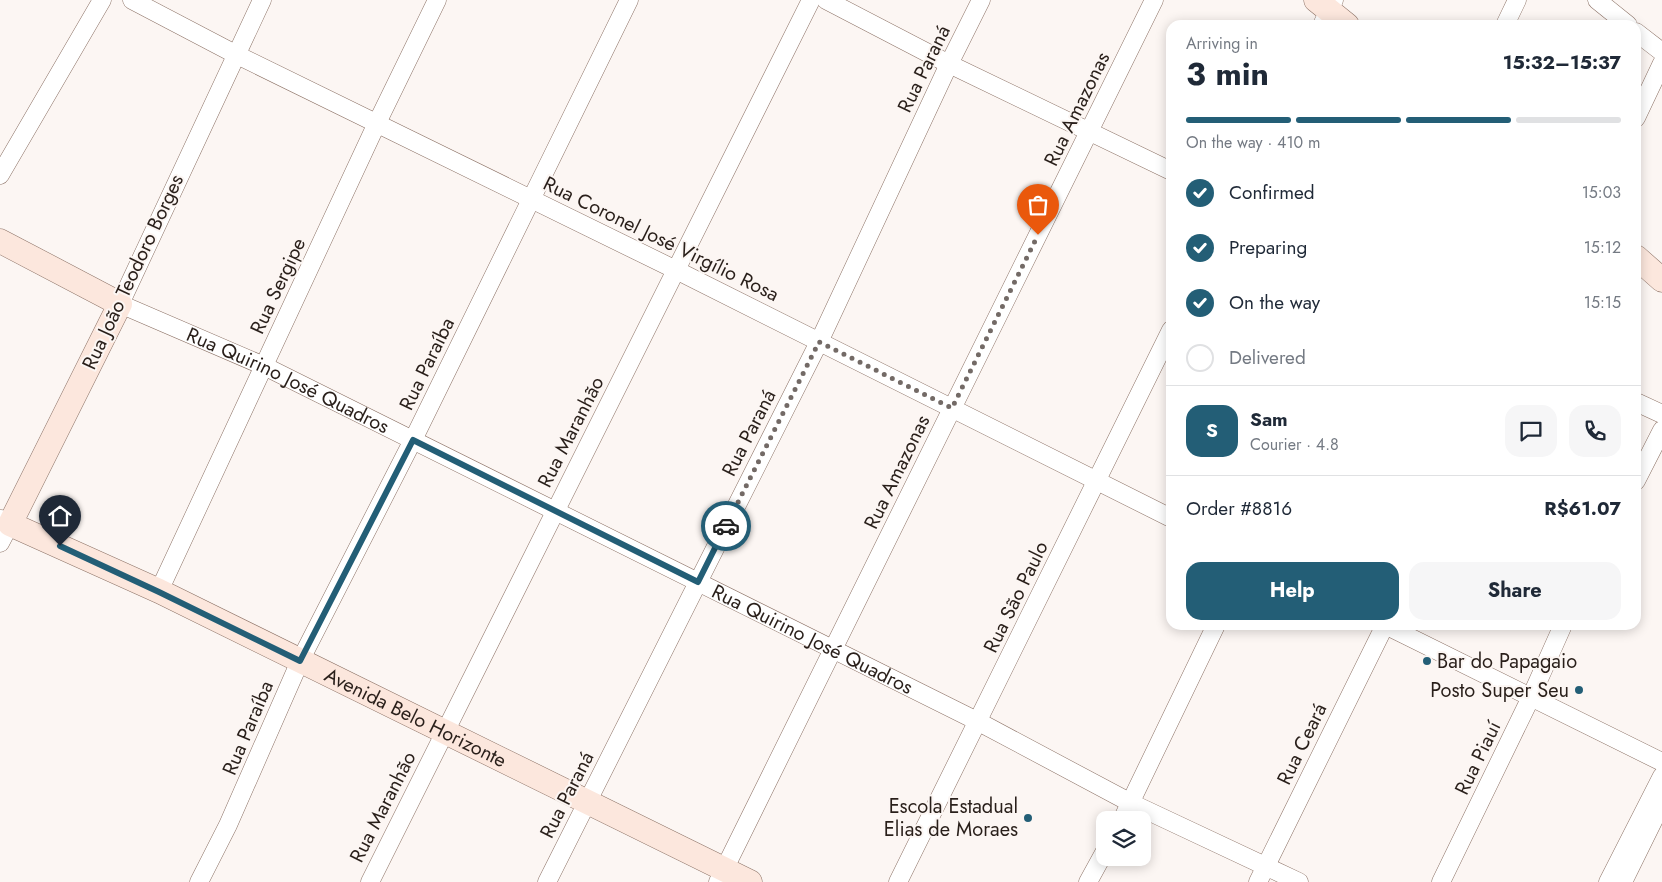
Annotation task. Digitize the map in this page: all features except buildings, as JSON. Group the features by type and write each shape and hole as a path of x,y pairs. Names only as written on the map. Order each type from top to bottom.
{"street":[{"path":"0,175 102,0"},
{"name":"Rua Coronel José Virgílio Rosa","path":"132,0 236,54 676,270 1166,515"},
{"name":"Rua João Teodoro Borges","path":"3,528 120,304 262,0"},
{"name":"Rua Sergipe","path":"159,592 377,123 437,0"},
{"name":"Rua Paraíba","path":"199,882 228,825 300,661 413,440 628,0"},
{"name":"Rua Maranhão","path":"370,882 811,0"},
{"path":"826,0 949,64 1166,169"},
{"name":"Rua Paraná","path":"547,882 819,342 949,64 981,0"},
{"name":"Rua Amazonas","path":"721,876 1154,0"},
{"path":"1507,20 1517,0"},
{"path":"1597,0 1622,20"},
{"path":"1641,36 1662,52"},
{"path":"1641,107 1662,63"},
{"name":"Rua Quirino José Quadros","path":"0,240 120,304 264,366 834,649 1131,803 1299,882"},
{"path":"1641,261 1662,280"},
{"name":"Rua São Paulo","path":"898,882 1166,340"},
{"path":"1641,404 1662,414"},
{"path":"1641,471 1662,430"},
{"name":"Avenida Belo Horizonte","path":"3,528 159,592 587,802 721,876 750,882"},
{"path":"1127,811 1214,630"},
{"name":"Rua Ceará","path":"1258,882 1383,630"},
{"path":"1395,630 1662,762"},
{"name":"Rua Piauí","path":"1441,882 1562,630"},
{"path":"1608,882 1662,776"},
{"path":"1623,882 1662,803"},
{"path":"1088,882 1097,866"}],"way so far":[{"path":"726,526 819,342 952,408 1038,235"}],"place":[{"name":"Bar do Papagaio","path":"1427,661"},
{"name":"Posto Super Seu","path":"1579,690"},
{"name":"Escola Estadual Elias de Moraes","path":"1028,818"}],"route":[{"path":"60,546 300,661 413,440 698,582 726,526"}]}
